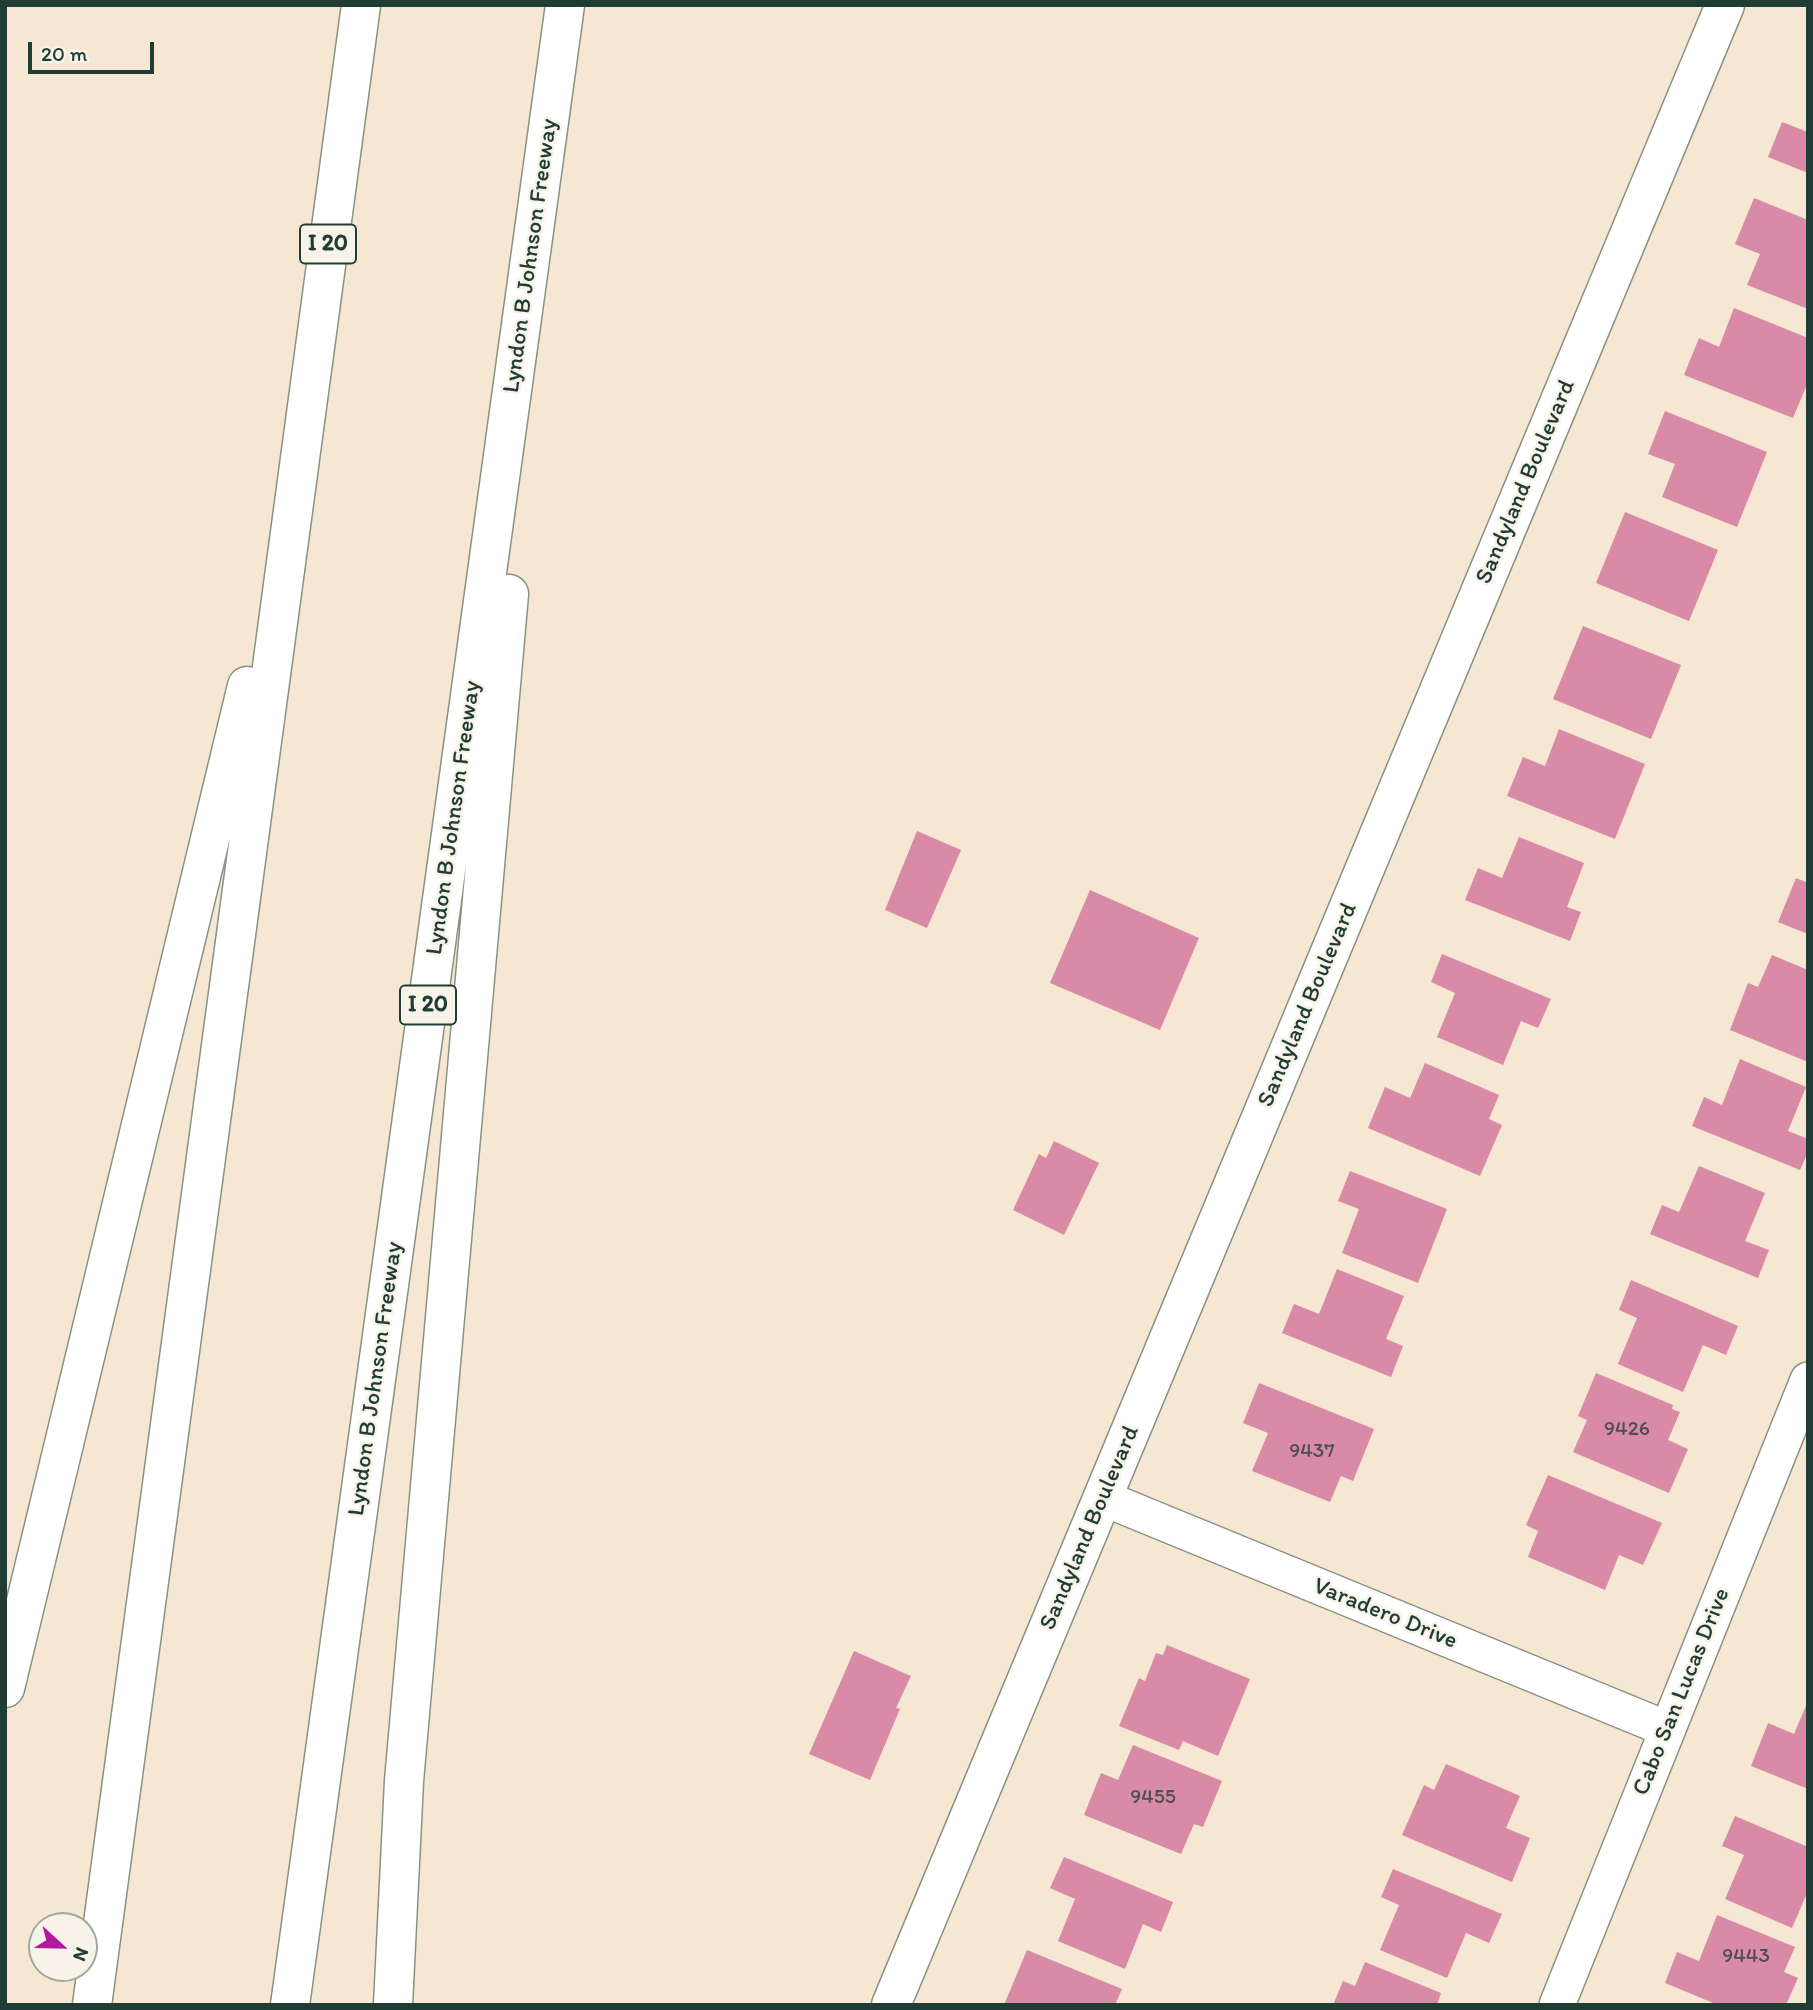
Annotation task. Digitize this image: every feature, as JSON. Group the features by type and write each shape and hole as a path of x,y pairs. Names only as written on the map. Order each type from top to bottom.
{"main road":[{"name":"I 20","path":"92,2005 361,5"},
{"name":"Lyndon B Johnson Freeway","path":"290,2005 565,5"},
{"name":"Sandyland Boulevard","path":"891,2005 1725,5"},
{"path":"393,2005 404,1781 553,99"},
{"path":"5,1688 296,483"}],"street":[{"name":"Cabo San Lucas Drive","path":"1557,2005 1808,1380"},
{"name":"Varadero Drive","path":"1102,1498 1667,1729"}],"building":[{"path":"1782,122 1808,132 1808,173 1768,157"},
{"path":"1754,198 1808,220 1808,309 1747,285 1760,254 1735,244"},
{"path":"1734,308 1808,338 1808,382 1793,418 1684,375 1699,338 1719,347"},
{"path":"1665,411 1767,452 1737,527 1662,497 1675,464 1648,454"},
{"path":"1625,512 1718,550 1689,621 1596,583"},
{"path":"1583,626 1681,665 1651,739 1553,699"},
{"path":"1559,729 1645,764 1615,839 1507,796 1523,757 1545,766"},
{"path":"917,831 961,850 927,928 885,910"},
{"path":"1519,837 1584,863 1567,907 1581,912 1570,941 1465,900 1478,868 1502,878"},
{"path":"1796,878 1808,883 1808,934 1778,922"},
{"path":"1090,890 1199,938 1160,1030 1050,983"},
{"path":"1442,954 1551,999 1538,1028 1521,1021 1503,1065 1437,1037 1455,993 1431,982"},
{"path":"1772,955 1808,970 1808,1062 1730,1030 1748,983 1758,987"},
{"path":"1740,1059 1806,1087 1788,1131 1808,1139 1808,1152 1800,1170 1692,1126 1704,1097 1722,1105"},
{"path":"1425,1063 1499,1095 1489,1119 1502,1125 1480,1176 1368,1128 1385,1087 1410,1098"},
{"path":"1054,1141 1099,1163 1064,1235 1013,1210 1039,1154 1046,1158"},
{"path":"1699,1166 1765,1193 1745,1241 1769,1250 1758,1278 1650,1234 1662,1205 1679,1212"},
{"path":"1350,1171 1447,1209 1418,1283 1342,1253 1359,1209 1338,1201"},
{"path":"1337,1269 1404,1296 1386,1339 1403,1346 1391,1377 1282,1333 1294,1304 1319,1314"},
{"path":"1631,1280 1738,1326 1726,1355 1703,1345 1683,1392 1618,1364 1637,1318 1619,1310"},
{"path":"1596,1373 1673,1405 1672,1409 1680,1412 1668,1440 1688,1449 1669,1493 1573,1452 1587,1420 1578,1416"},
{"path":"1259,1383 1374,1429 1353,1481 1341,1476 1330,1502 1252,1471 1268,1433 1243,1423"},
{"path":"1548,1475 1662,1523 1643,1565 1619,1555 1605,1590 1528,1557 1538,1531 1526,1525"},
{"path":"1167,1645 1250,1679 1218,1756 1183,1741 1179,1750 1119,1726 1139,1678 1145,1681 1156,1653 1163,1655"},
{"path":"854,1651 911,1676 896,1708 900,1709 870,1780 809,1754"},
{"path":"1808,1701 1808,1789 1751,1766 1768,1723 1794,1734"},
{"path":"1133,1745 1222,1781 1203,1827 1194,1824 1181,1854 1084,1815 1101,1773 1118,1780"},
{"path":"1446,1764 1520,1796 1506,1828 1530,1838 1512,1882 1402,1835 1424,1785 1434,1790"},
{"path":"1735,1816 1808,1847 1808,1891 1792,1928 1725,1899 1744,1855 1722,1846"},
{"path":"1064,1857 1173,1902 1161,1932 1143,1924 1125,1969 1058,1941 1075,1899 1050,1888"},
{"path":"1393,1869 1502,1914 1489,1943 1466,1933 1447,1978 1380,1950 1399,1905 1381,1897"},
{"path":"1717,1915 1795,1947 1784,1972 1798,1978 1786,2005 1718,2005 1665,1983 1677,1952 1699,1961"},
{"path":"1027,1950 1122,1989 1115,2005 1004,2005"},
{"path":"1365,1962 1441,1993 1437,2005 1333,2005 1343,1981 1355,1986"}]}
